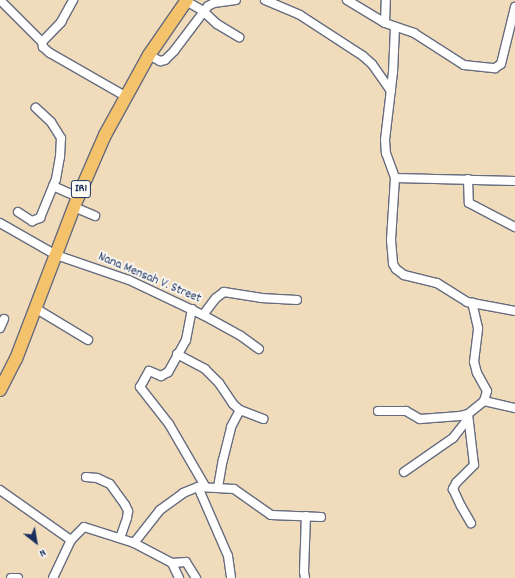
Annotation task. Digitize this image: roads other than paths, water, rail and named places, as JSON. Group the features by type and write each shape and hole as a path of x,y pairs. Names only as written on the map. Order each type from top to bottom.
{"main road":[{"name":"IR1","path":"0,390 16,359 76,202 104,136 125,96 186,0"}],"street":[{"path":"0,0 42,42 43,47 50,53 125,96"},
{"path":"42,42 61,22 73,0"},
{"path":"186,0 203,11 216,24 239,36"},
{"path":"150,55 160,61 171,55 203,11 210,4 236,0"},
{"path":"265,0 300,15 363,56 372,64 391,91"},
{"path":"347,0 385,23 414,33 464,65 495,68 501,64 515,7"},
{"path":"385,23 386,0"},
{"path":"396,27 385,146 396,178 391,240 393,264 396,269 404,274 437,283 462,300 515,310"},
{"path":"18,212 32,221 38,220 53,186 60,157 62,140 50,122 36,108"},
{"path":"396,178 515,181"},
{"path":"468,180 469,203 515,227"},
{"path":"53,186 95,216"},
{"name":"Nana Mensah V. Street","path":"0,223 56,254 129,280 203,315 216,298 224,292 261,298 297,300"},
{"path":"404,472 453,438 468,416 484,401 487,391 478,377 474,362 478,328 472,303"},
{"path":"35,308 88,340"},
{"path":"192,310 186,340 166,374 161,376 149,371 140,387 169,424 201,487 228,556 231,578"},
{"path":"203,315 241,336 259,349"},
{"path":"0,328 4,319"},
{"path":"178,354 205,369 219,383 233,404 240,410 263,419"},
{"path":"484,401 515,408"},
{"path":"218,487 231,427 240,410"},
{"path":"378,411 406,411 420,419 468,416"},
{"path":"468,416 474,465 456,483 453,489 471,523"},
{"path":"86,477 97,478 110,484 128,511 120,538"},
{"path":"134,543 160,510 183,493 201,487 218,487 239,491 272,515 321,517"},
{"path":"0,490 71,540"},
{"path":"305,578 306,516"},
{"path":"53,578 71,540 84,527 134,543 172,564 179,578"},
{"path":"172,564 186,562 196,578"},
{"path":"11,578 18,578"}]}
